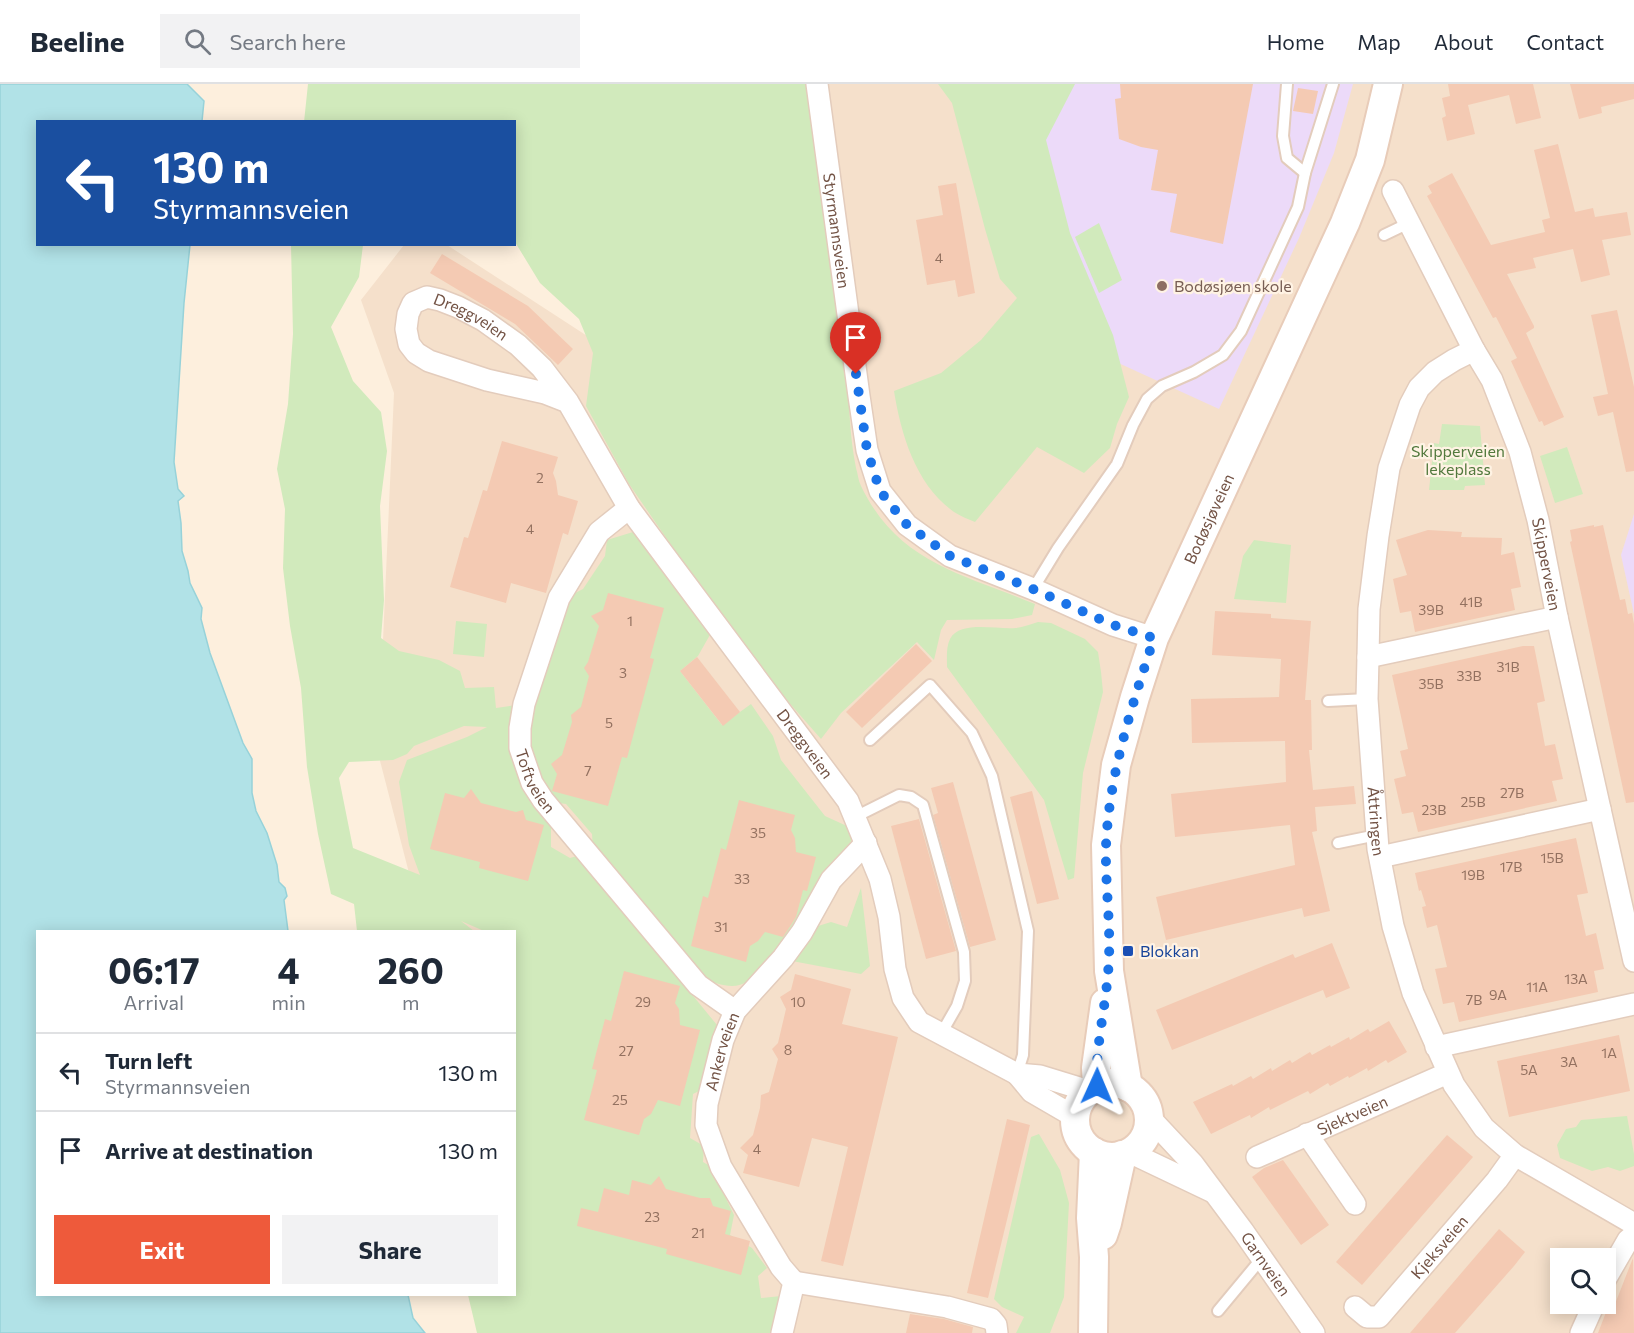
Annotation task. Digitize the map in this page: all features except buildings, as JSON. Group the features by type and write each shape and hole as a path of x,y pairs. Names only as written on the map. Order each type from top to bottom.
{"street":[{"name":"Styrmannsveien","path":"817,84 860,407 867,450 880,491 907,525 950,556 1033,589 1113,625 1154,638"},
{"name":"Bodøsjøveien","path":"1128,1087 1109,971 1106,845 1116,765 1134,697 1154,638 1345,223 1370,159 1388,84"},
{"name":"Skipperveien","path":"1393,191 1474,351 1492,380 1520,452 1538,520 1557,617 1634,961"},
{"name":"Dreggveien","path":"568,402 545,393 478,377 429,361 416,353 409,344 406,329 408,314 413,303 427,297 440,300 483,320 518,345 542,368 568,402 629,508 848,801 880,879 889,917 895,969 903,998 919,1022 1017,1074 1032,1092 1075,1117"},
{"name":"Åttringen","path":"1474,351 1435,372 1419,388 1398,435 1389,468 1378,536 1370,609 1367,699 1380,857 1393,926 1413,993 1454,1085 1484,1128 1515,1155 1634,1224"},
{"name":"Toftveien","path":"629,508 599,532 559,598 524,704 520,728 520,748 532,783 543,800 698,985 735,1011"},
{"path":"1368,657 1557,617"},
{"path":"1380,857 1600,809"},
{"name":"Ankerveien","path":"794,1282 780,1267 733,1189 712,1147 706,1125 707,1104 723,1040 735,1011 783,958 802,932 831,880 866,843"},
{"name":"Bodøsjøveien","path":"1075,1117 1082,1099 1093,1089 1109,971"},
{"path":"1436,1047 1634,1004"},
{"name":"Sjektveien","path":"1257,1157 1448,1073"},
{"name":"Dreggveien","path":"1017,1074 1040,1076 1093,1089"},
{"path":"1075,1117 1079,1137 1085,1146 1094,1152 1113,1157 1126,1154 1144,1138 1149,1117 1138,1094 1118,1084 1093,1089"},
{"name":"Garnveien","path":"1149,1117 1193,1164 1216,1194 1314,1333"},
{"path":"1307,1134 1355,1204"},
{"path":"1093,1333 1094,1257 1091,1218 1094,1152"},
{"path":"1094,1257 1107,1223 1126,1154"},
{"name":"Garnveien","path":"1126,1154 1216,1194"},
{"name":"Kjeksveien","path":"1355,1307 1367,1317 1379,1317 1497,1180 1515,1155"},
{"path":"1616,1261 1634,1234"},
{"path":"782,1333 794,1282 947,1306 991,1319 996,1324 996,1333"},
{"path":"1581,1333 1590,1314"}],"lane":[{"path":"1287,84 1283,136 1287,158 1305,173"},
{"path":"1033,589 1058,548 1117,464 1133,424 1147,399 1162,386 1194,372 1223,355 1241,330 1298,207 1305,173 1333,84"},
{"path":"1384,235 1409,223"},
{"path":"870,740 930,685 972,733 992,776 1028,931 1023,1055 1017,1074"},
{"path":"1328,701 1367,699"},
{"path":"855,817 899,795 911,797 923,805 964,952 965,981 957,1006 941,1034"},
{"path":"1338,843 1377,835"},
{"path":"1218,1311 1262,1258"}],"shaded area":[{"path":"736,84 1634,84 1634,1333 527,1333 516,1290 516,930 424,930 378,753 394,393 361,300 403,246 449,246 678,395"},
{"name":"Bodøsjøen skole","path":"1026,84 1353,84 1334,153 1299,238 1219,409 1055,334"},
{"path":"1634,514 1634,614 1621,555"}],"green space":[{"path":"308,84 806,84 849,390 853,449 860,484 876,512 894,533 913,549 958,574 1035,604 1032,615 1012,619 947,620 941,630 934,660 917,642 841,713 821,739 778,690 689,571 629,484 586,406 593,353 579,319 540,283 516,244 516,120 304,120"},
{"path":"938,84 1075,84 1046,140 1070,233 1113,335 1129,397 1117,424 1110,448 1084,473 1037,447 975,522 956,513 941,501 920,473 906,442 894,391 941,373 981,340 1017,298 1000,279 952,103"},
{"path":"1099,223 1122,280 1099,293 1075,237"},
{"path":"291,246 363,246 359,277 331,327 353,381 381,412 387,451 380,506 384,600 381,638 399,651 439,660 460,671 465,688 494,687 496,708 516,705 515,738 518,768 528,795 551,821 551,847 570,858 584,854 612,897 717,1025 705,1088 693,1094 690,1138 704,1146 703,1162 710,1166 734,1215 730,1235 752,1248 767,1268 758,1276 761,1298 781,1296 772,1333 477,1333 468,1296 516,1296 516,930 482,930 461,921 473,930 357,930 354,904 331,894 307,767 301,688 283,568 285,509 277,469 288,404 293,334","holes":["464,726 487,727 407,760 399,782 409,845 420,875 353,848 339,778 349,762 393,760 407,754 414,746"]},
{"name":"Skipperveien lekeplass","path":"1442,424 1480,426 1485,485 1465,486 1464,490 1429,490 1434,443 1439,444"},
{"path":"1567,447 1583,494 1555,503 1540,456"},
{"path":"633,532 711,633 698,656 680,671 722,725 751,704 773,736 781,760 825,816 849,827 852,835 851,843 842,858 823,877 809,898 798,929 757,973 742,984 723,985 696,975 593,849 592,834 566,804 551,802 540,785 526,734 565,598 583,589 605,556 607,540"},
{"path":"1254,540 1291,545 1286,603 1234,599 1243,556"},
{"path":"456,621 487,624 484,657 453,654"},
{"path":"1038,622 1051,623 1085,639 1098,652 1101,672 1103,692 1083,773 1074,878 1068,880 1044,800 947,667 949,642 955,633 980,627 1016,628"},
{"path":"861,888 870,966 861,974 792,961 815,927 831,922 847,927"},
{"path":"1627,1116 1634,1166 1620,1171 1608,1167 1592,1171 1560,1158 1557,1145 1566,1129 1576,1127 1581,1120"},
{"path":"1039,1134 1060,1170 1069,1203 1064,1297 1050,1333 1016,1333 1024,1317 1002,1307 994,1299 1031,1137"}],"water":[{"path":"0,84 187,84 204,101 202,120 36,120 36,246 190,246 174,462 178,489 184,496 178,501 182,551 190,583 202,608 201,619 210,653 243,743 252,759 252,793 256,811 267,833 277,865 279,882 285,888 287,896 284,900 288,930 36,930 36,1296 408,1296 413,1318 425,1333 0,1333"}],"place":[{"name":"Bodøsjøen skole","path":"1162,286"},
{"name":"Blokkan","path":"1128,951"}],"route":[{"path":"856,374 867,450 880,491 907,525 950,556 1033,589 1113,625 1154,638 1134,697 1116,765 1110,804 1106,845 1109,971 1096,1068 1097,1086"}]}
